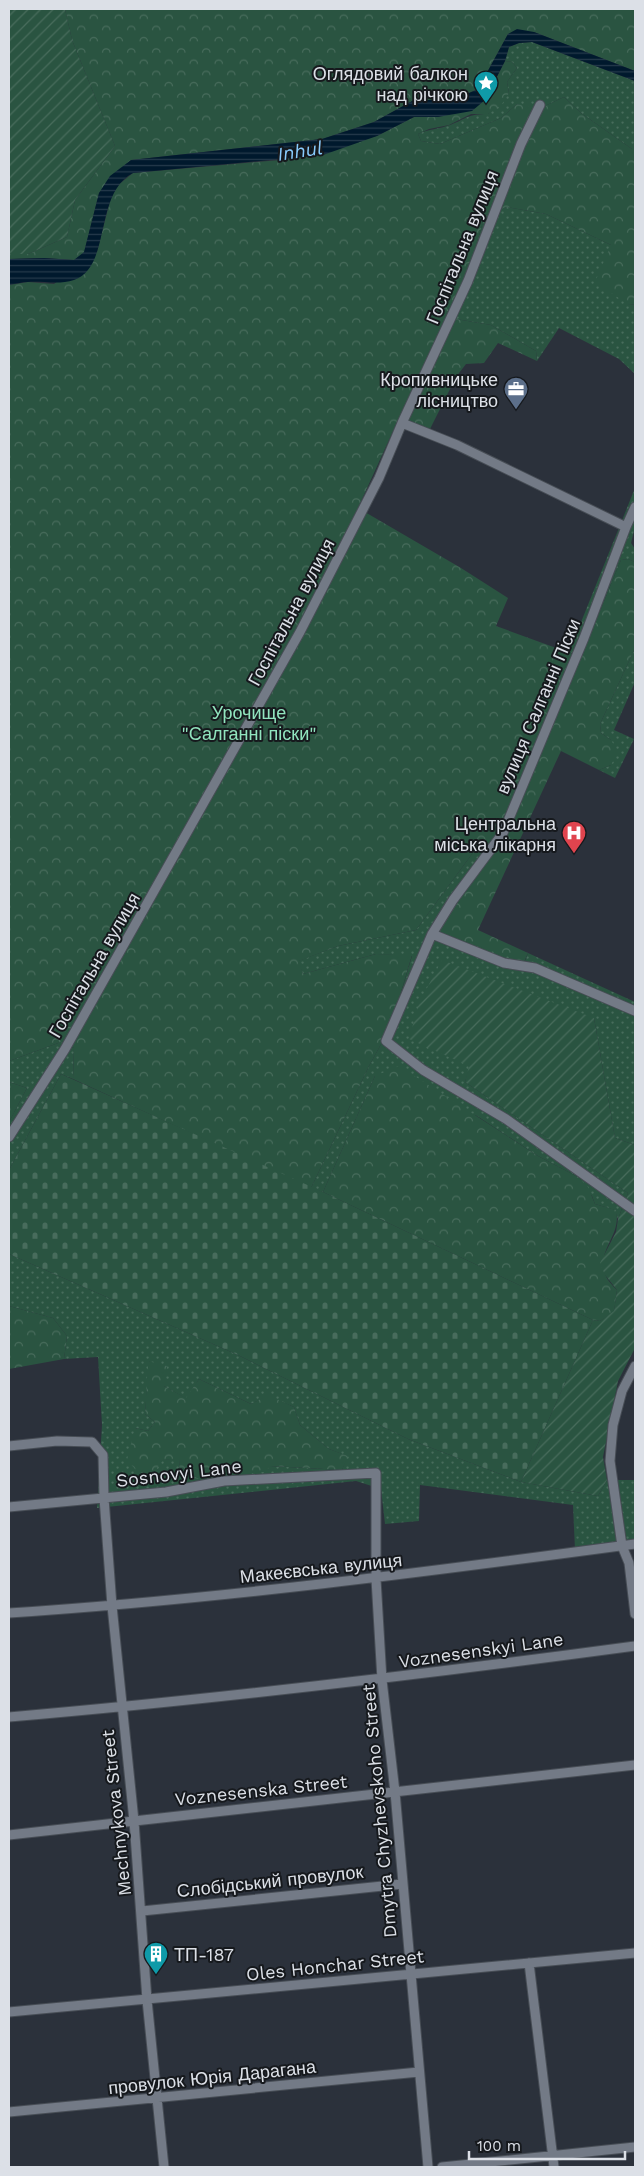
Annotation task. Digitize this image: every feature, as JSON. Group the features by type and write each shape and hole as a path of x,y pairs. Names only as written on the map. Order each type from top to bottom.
{"street":[{"name":"Госпітальна вулиця","path":"9,1137 70,1040 300,632 379,478 402,423 468,281 521,144 540,105"},
{"path":"402,423 457,445 626,527"},
{"name":"вулиця Салганні Піски","path":"635,507 584,638 503,833 453,900 432,934 386,1041 423,1070 506,1119 635,1211"},
{"path":"432,934 504,963 536,968 635,1011"},
{"path":"635,1366 622,1391 617,1408 613,1425 610,1461 622,1546 629,1563 635,1614"},
{"name":"Mechnykova Street","path":"9,1446 78,1441 92,1442 103,1455 104,1498 112,1606 134,1821 147,2000 164,2167"},
{"name":"Dmytra Chyzhevskoho Street","path":"353,1474 376,1473 376,1579 382,1680 395,1792 428,2167"},
{"name":"Sosnovyi Lane","path":"9,1507 166,1492 224,1481 353,1474"},
{"name":"Макеєвська вулиця","path":"9,1614 112,1606 376,1579 635,1544"},
{"name":"Voznesenskyi Lane","path":"9,1717 382,1680 635,1646"},
{"name":"Voznesenska Street","path":"9,1835 635,1766"},
{"name":"Слобідський провулок","path":"142,1911 402,1884"},
{"name":"Oles Honchar Street","path":"9,2012 635,1953"},
{"path":"529,1962 554,2167"},
{"name":"провулок Юрія Дарагана","path":"9,2112 419,2072"},
{"path":"442,2167 635,2147"}],"green space":[{"path":"9,9 65,9 72,40 115,146 75,200 67,237 28,254 9,254"},
{"path":"65,9 635,9 635,71 534,32 508,34 478,89 460,97 439,100 414,100 374,122 322,139 131,160 99,193 84,253 74,260 44,258 9,259 9,254 28,254 67,237 75,200 115,146 72,40"},
{"path":"532,42 635,81 635,149 632,149 581,113 564,97 547,105 542,112 517,104 501,118 440,144 421,141 418,134 422,132 450,125 471,116 488,114 509,93 507,82 517,68 512,62 505,61 509,47 519,43"},
{"name":"Урочище \"Салганні піски\"","path":"505,61 512,62 517,68 507,82 509,93 502,104 488,114 471,114 449,125 429,129 418,134 421,141 440,144 501,118 517,104 542,111 547,105 564,97 581,113 632,149 635,149 635,304 629,305 595,282 611,245 546,214 507,207 485,215 474,253 459,291 446,314 456,319 491,325 536,351 537,361 498,343 484,363 466,364 456,377 430,429 399,418 358,508 461,568 508,598 496,626 581,657 621,560 628,559 635,562 635,648 600,724 601,733 611,740 618,752 611,765 599,770 561,751 478,930 528,953 524,962 436,931 458,897 492,854 483,847 472,854 416,930 338,946 299,961 303,974 376,954 412,955 391,1026 369,1066 311,1188 73,1079 74,1048 61,1042 9,1061 9,285 28,282 54,284 97,252 110,201 117,186 133,173 280,160 377,136 414,117 438,117 485,100"},
{"path":"507,207 546,214 611,245 629,305 635,304 635,374 619,359 559,328 537,361 536,351 491,325 456,319 446,314 459,291 474,253 485,215"},
{"path":"635,488 635,527 631,543 635,549 635,562 628,559 621,560 581,657 569,652"},
{"path":"635,648 635,682 614,730 634,739 615,778 599,770 611,765 611,740 601,733 600,724"},
{"path":"483,847 493,854 436,931 525,961 528,953 635,1002 635,1145 615,1138 594,1018 470,1066 465,1082 628,1193 618,1219 615,1210 595,1204 592,1196 578,1177 538,1156 477,1116 375,1076 323,1192 311,1188 369,1066 391,1026 412,956 376,954 303,974 298,961 338,946 416,930 472,854"},
{"path":"442,960 594,1018 615,1138 635,1145 635,1348 618,1381 603,1457 607,1480 598,1496 521,1482 593,1320 600,1321 614,1311 617,1290 605,1275 600,1263 616,1232 618,1219 628,1193 465,1082 469,1066 409,1039 419,1003"},
{"path":"61,1042 74,1048 73,1079 61,1074 9,1170 9,1122 27,1088 9,1082 9,1061"},
{"path":"399,1066 538,1156 578,1177 588,1187 595,1204 616,1210 616,1228 606,1250 603,1265 607,1278 617,1290 614,1312 600,1321 593,1320 323,1192 375,1076"},
{"path":"61,1074 323,1192 593,1320 521,1482 408,1439 238,1355 9,1254 9,1170"},
{"path":"9,1082 27,1088 9,1122"},
{"path":"9,1254 238,1355 408,1439 521,1482 598,1496 607,1480 635,1480 635,1542 575,1550 573,1505 420,1485 419,1521 385,1524 381,1489 356,1481 97,1508 102,1425 98,1357 64,1359 67,1336 53,1318 9,1306","holes":["149,1361 164,1386 187,1399 199,1379 251,1404 268,1396 294,1407 300,1425 329,1449 347,1456 342,1470 270,1466 180,1480 179,1458 163,1460 135,1428 148,1431 155,1422 145,1414"]},
{"path":"9,1306 53,1318 67,1336 64,1359 9,1369"},
{"path":"148,1361 167,1366 164,1386 186,1398 199,1379 251,1404 268,1395 294,1407 300,1425 329,1449 348,1456 342,1470 271,1466 264,1472 180,1480 179,1459 163,1460 151,1476 135,1469 127,1460 135,1428 148,1431 155,1422 145,1414"}],"water":[{"name":"Inhul","path":"517,29 534,32 635,71 635,81 532,42 519,43 509,47 505,61 485,100 472,111 438,117 414,117 377,136 323,155 133,173 121,183 112,197 94,261 86,273 74,280 57,283 26,282 9,285 9,259 44,258 74,260 84,252 99,193 110,176 131,160 322,139 374,122 414,100 439,100 460,97 478,89 508,34"}],"place":[{"name":"Оглядовий балкон над річкою","path":"486,104"},
{"name":"Кропивницьке лісництво","path":"516,410"},
{"name":"Центральна міська лікарня","path":"574,854"},
{"name":"ТП-187","path":"156,1975"}]}
